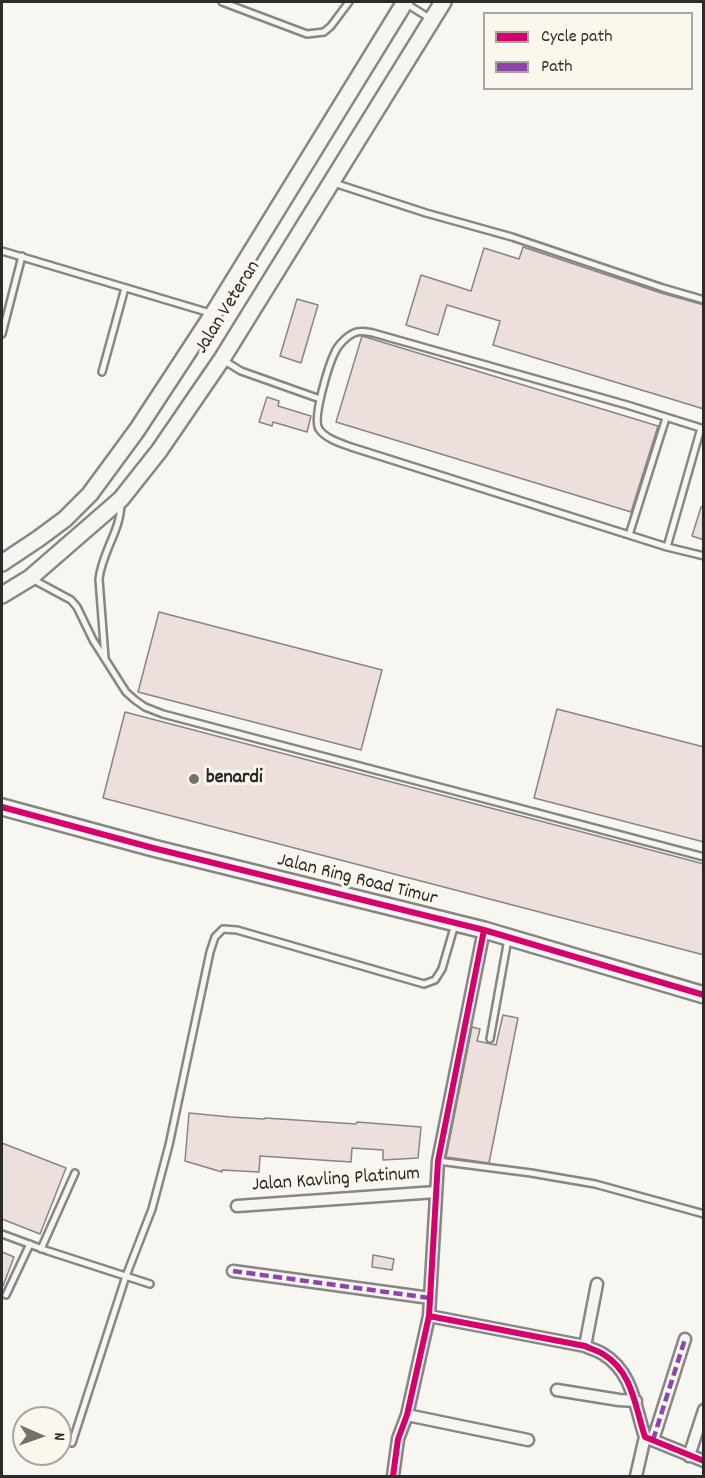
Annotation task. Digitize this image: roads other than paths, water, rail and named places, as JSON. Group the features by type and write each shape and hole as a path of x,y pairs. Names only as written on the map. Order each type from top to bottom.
{"main road":[{"name":"Jalan Veteran","path":"2,563 65,519 90,494 137,430 213,314 404,2"},
{"name":"Jalan Veteran","path":"2,595 30,578 121,499 231,365 443,2"},
{"name":"Jalan Ring Road Timur","path":"2,807 153,848 455,922 704,994"}],"street":[{"path":"393,1476 398,1439 407,1415 429,1316 438,1161 484,930"},
{"name":"Jalan Kavling Platinum","path":"237,1206 436,1192"},
{"path":"232,1271 430,1298"},
{"path":"585,1346 597,1284"},
{"path":"429,1316 585,1346 601,1353 616,1365 628,1380 649,1439 704,1461"},
{"path":"636,1476 685,1339"},
{"path":"557,1390 636,1401"},
{"path":"689,1455 704,1410"},
{"path":"407,1415 528,1440"}],"lane":[{"path":"222,2 307,34 324,32 349,2"},
{"path":"404,2 432,20"},
{"path":"336,183 426,213 512,237 704,300"},
{"path":"2,251 213,314"},
{"path":"2,334 22,256"},
{"path":"102,372 125,288"},
{"path":"667,547 702,429 627,405 364,331 354,333 347,338 335,352 316,417 319,429 331,439 667,547 704,556"},
{"path":"231,365 320,399"},
{"path":"629,535 666,418"},
{"path":"105,659 104,630 100,609 100,567 119,522 121,499"},
{"path":"30,578 71,600 126,692 145,707 163,714 704,857"},
{"path":"72,1443 126,1276 152,1209 169,1145 215,937 223,929 237,930 424,984 435,980 442,969 455,922"},
{"path":"490,1039 508,937"},
{"path":"438,1161 595,1184 704,1214"},
{"path":"41,1249 75,1173"},
{"path":"2,1234 150,1284"},
{"path":"6,1295 30,1244"}],"place":[{"name":"benardi","path":"194,779"}]}
